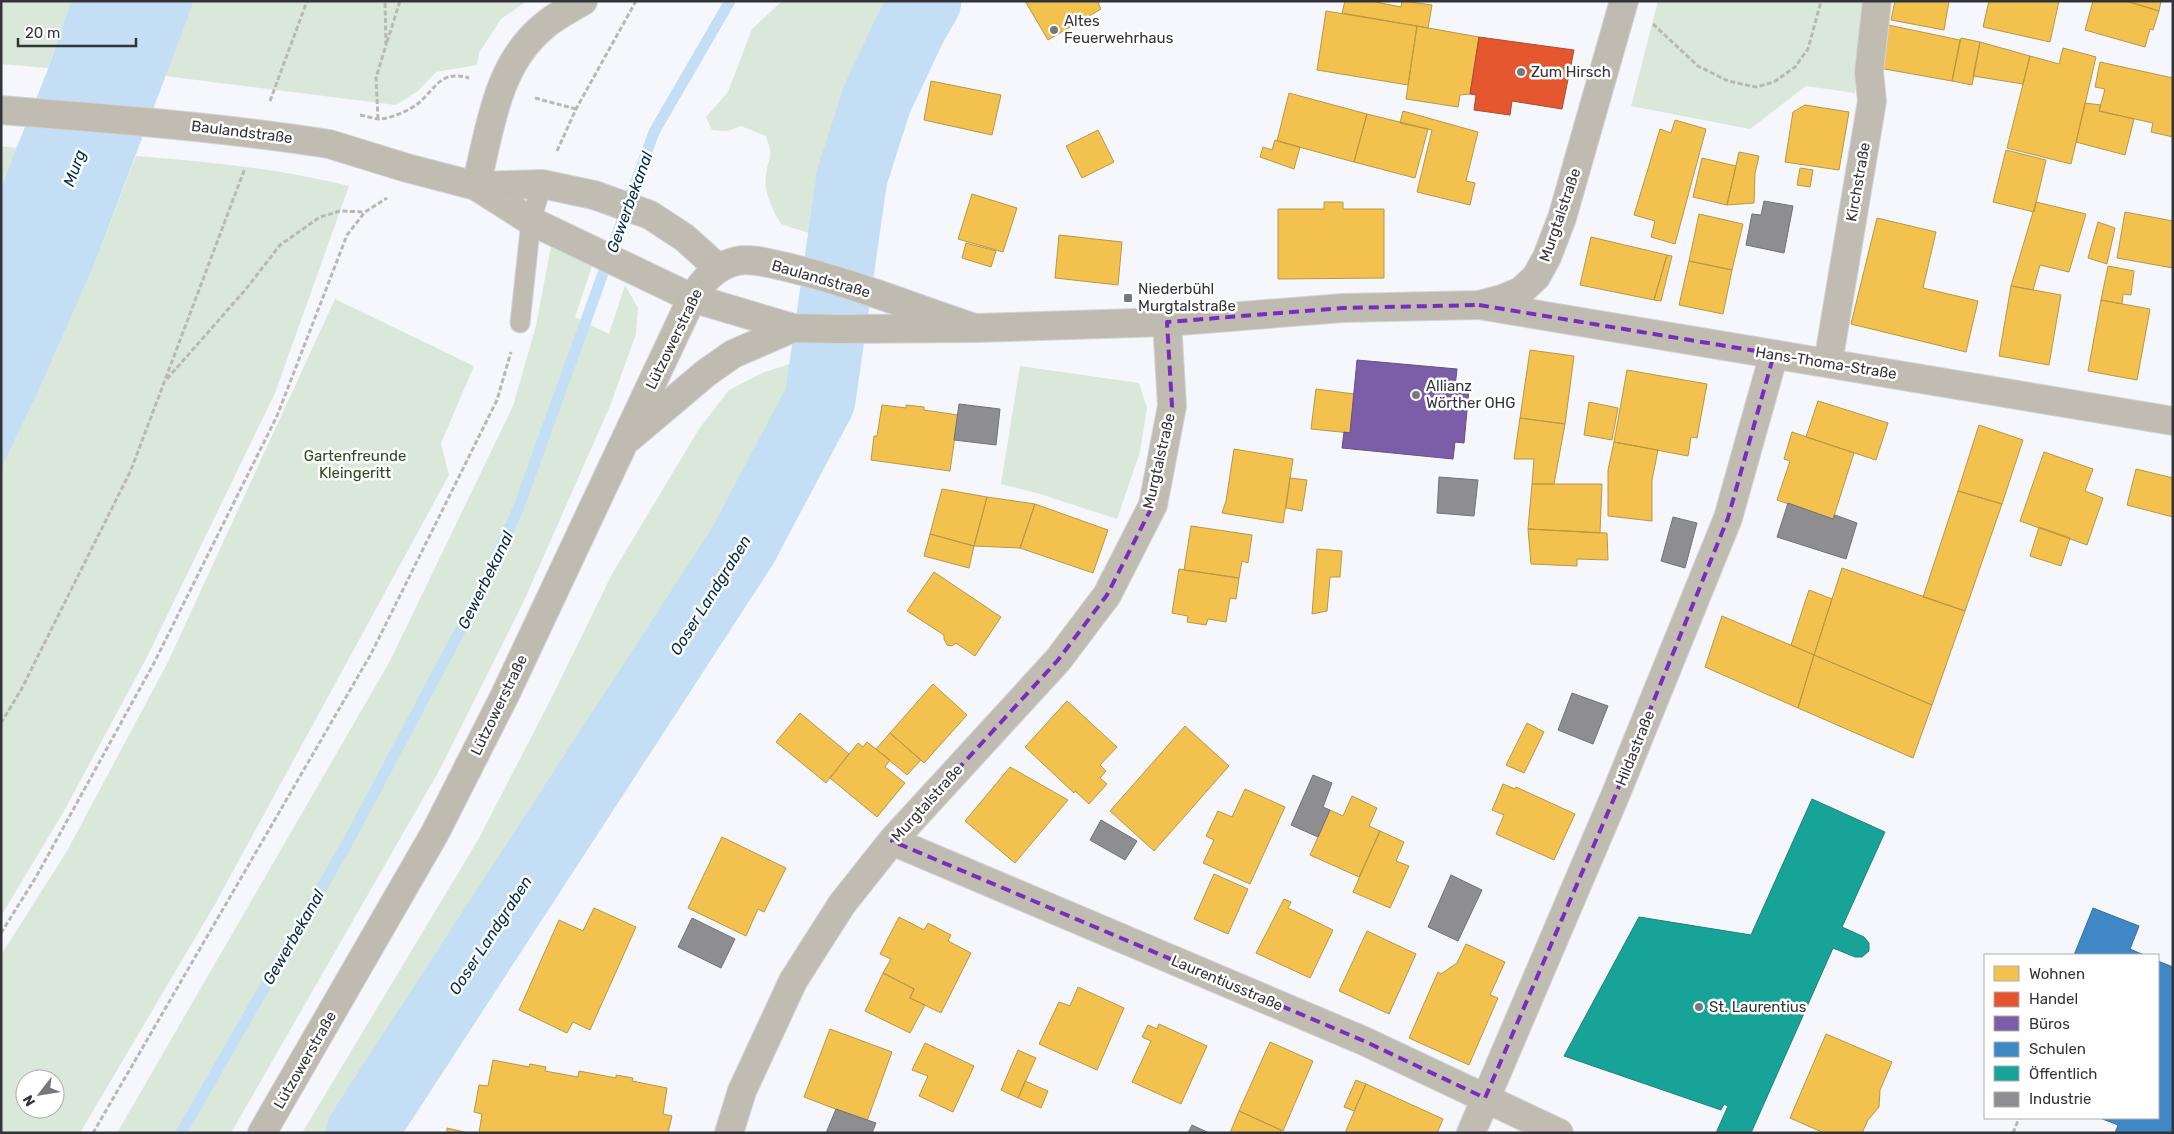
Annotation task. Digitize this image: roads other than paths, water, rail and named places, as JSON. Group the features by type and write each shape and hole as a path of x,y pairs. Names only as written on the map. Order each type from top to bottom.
{"main road":[{"name":"Murgtalstraße","path":"1167,322 1343,308 1478,305 1502,299 1521,291 1536,277 1547,258 1562,218 1624,1"},
{"name":"Baulandstraße","path":"718,268 738,261 757,260 807,272 974,328"},
{"name":"Lützowerstraße","path":"262,1133 436,832 505,695 692,298 703,281 718,268"},
{"name":"Baulandstraße","path":"692,298 793,328 974,328 1167,322"},
{"path":"624,443 733,354 793,328"}],"street":[{"path":"476,186 500,89 516,56 544,26 583,1"},
{"name":"Kirchstraße","path":"1828,363 1872,101 1869,72 1877,1"},
{"name":"Baulandstraße","path":"1,110 187,125 256,133 329,144 407,168 476,186 542,184 594,195 650,215 685,238 718,268"},
{"name":"Baulandstraße","path":"476,186 531,221 569,241 692,298"},
{"name":"Hans-Thoma-Straße","path":"1478,305 2173,421"},
{"name":"Murgtalstraße","path":"729,1133 742,1091 793,981 842,904 892,841 1058,660 1107,595 1153,505 1172,406 1167,322"},
{"name":"Hildastraße","path":"1471,1133 1611,805 1728,518 1774,354"},
{"name":"Laurentiusstraße","path":"892,841 1356,1038 1559,1133"}],"lane":[{"path":"520,323 531,221 542,184"}],"water":[{"name":"Murg","path":"71,1 194,1 94,265 38,392 1,469 1,187 48,69"}],"waterway":[{"name":"Gewerbekanal","path":"181,1133 349,840 481,591 518,509 654,132 730,1"},
{"name":"Ooser Landgraben","path":"361,1133 742,547 820,400 852,177 877,99 911,27 926,1"}],"place":[{"name":"Altes Feuerwehrhaus","path":"1054,30"},
{"name":"Zum Hirsch","path":"1521,72"},
{"name":"Niederbühl Murgtalstraße","path":"1128,298"},
{"name":"Allianz Wörther OHG","path":"1416,395"},
{"name":"St. Laurentius","path":"1699,1007"}],"park label":[{"name":"Gartenfreunde Kleingeritt","path":"355,464"}]}
